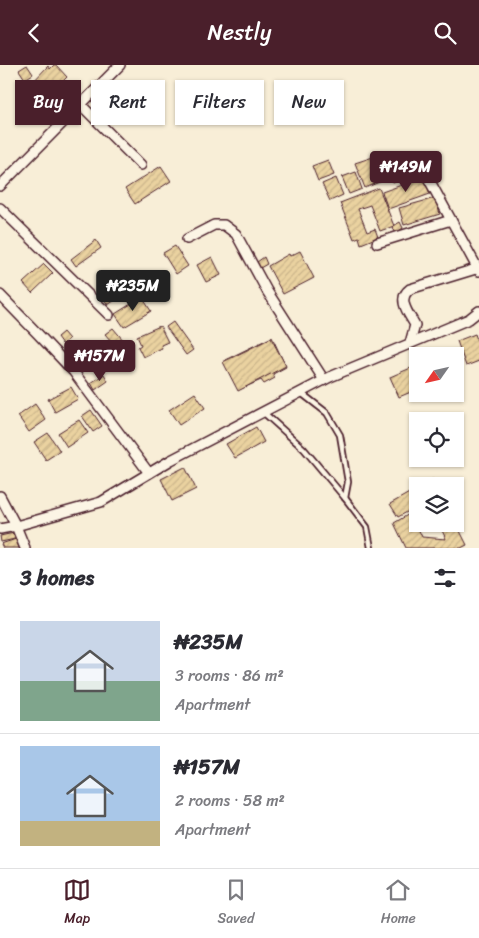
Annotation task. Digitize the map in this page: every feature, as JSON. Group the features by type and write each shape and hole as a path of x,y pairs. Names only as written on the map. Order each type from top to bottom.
{"street":[{"path":"120,65 81,105 142,165"},
{"path":"0,186 61,125"},
{"path":"410,343 415,325 404,306 403,299 407,291 478,269 421,165"},
{"path":"0,208 109,315"},
{"path":"377,243 451,220"},
{"path":"187,239 214,225 224,225 236,234 267,291 324,380"},
{"path":"0,295 73,371 149,473"},
{"path":"0,529 101,502 171,460 324,380 469,319 479,311"},
{"path":"0,496 26,548"}],"lane":[{"path":"300,393 327,413 340,435 348,482 345,497"},
{"path":"264,412 304,449 345,497 367,527 371,548"}],"building":[{"path":"27,65 33,74 25,79 19,70"},
{"path":"56,65 67,77 64,80 35,80 48,66 50,69"},
{"path":"396,153 407,176 393,183 381,160"},
{"path":"373,157 382,181 365,188 355,163"},
{"path":"328,160 334,175 318,181 312,166"},
{"path":"161,166 171,181 135,204 125,189"},
{"path":"356,172 362,189 349,194 342,177"},
{"path":"424,177 430,194 388,209 382,192"},
{"path":"336,178 343,195 330,201 322,184"},
{"path":"379,188 394,226 380,231 370,205 358,209 367,232 375,229 378,237 361,244 359,237 354,239 340,203"},
{"path":"435,198 440,214 404,225 399,208"},
{"path":"400,222 403,228 396,233 392,227"},
{"path":"96,240 101,248 76,266 71,259"},
{"path":"175,246 188,266 176,274 163,253"},
{"path":"300,251 314,278 283,294 268,266 289,254 290,256"},
{"path":"212,257 221,275 206,282 197,265"},
{"path":"264,257 267,264 260,268 257,262"},
{"path":"44,264 53,273 32,293 23,283"},
{"path":"128,273 136,285 108,305 100,293"},
{"path":"142,297 151,311 124,327 115,314"},
{"path":"173,322 193,350 186,355 166,327"},
{"path":"160,326 168,342 161,345 162,348 143,357 138,347 141,345 137,336"},
{"path":"113,328 124,341 117,348 105,334"},
{"path":"63,332 69,339 62,344 57,337"},
{"path":"475,334 479,346 479,361 466,366 464,347 459,347 457,341"},
{"path":"272,337 286,367 273,374 275,378 264,384 261,380 239,390 225,360"},
{"path":"271,338 286,366 238,391 223,362"},
{"path":"96,343 106,360 86,370 77,353"},
{"path":"409,369 409,393 399,397 390,377"},
{"path":"104,374 108,381 95,390 91,383"},
{"path":"71,387 78,399 55,412 48,399"},
{"path":"195,393 205,408 179,425 169,410"},
{"path":"35,404 46,420 29,432 18,416"},
{"path":"91,410 102,426 93,432 82,416"},
{"path":"79,420 88,433 67,447 58,433"},
{"path":"256,427 264,442 235,458 226,444"},
{"path":"48,433 60,451 46,460 34,442"},
{"path":"185,467 196,489 172,501 161,479"},
{"path":"409,493 409,511 398,517 390,504"},
{"path":"409,514 409,532 420,532 422,537 446,539 443,532 460,532 467,545 461,548 406,548 394,523"},
{"path":"14,533 15,539 1,542 0,536"},
{"path":"16,539 19,548 3,548 1,544"}]}
